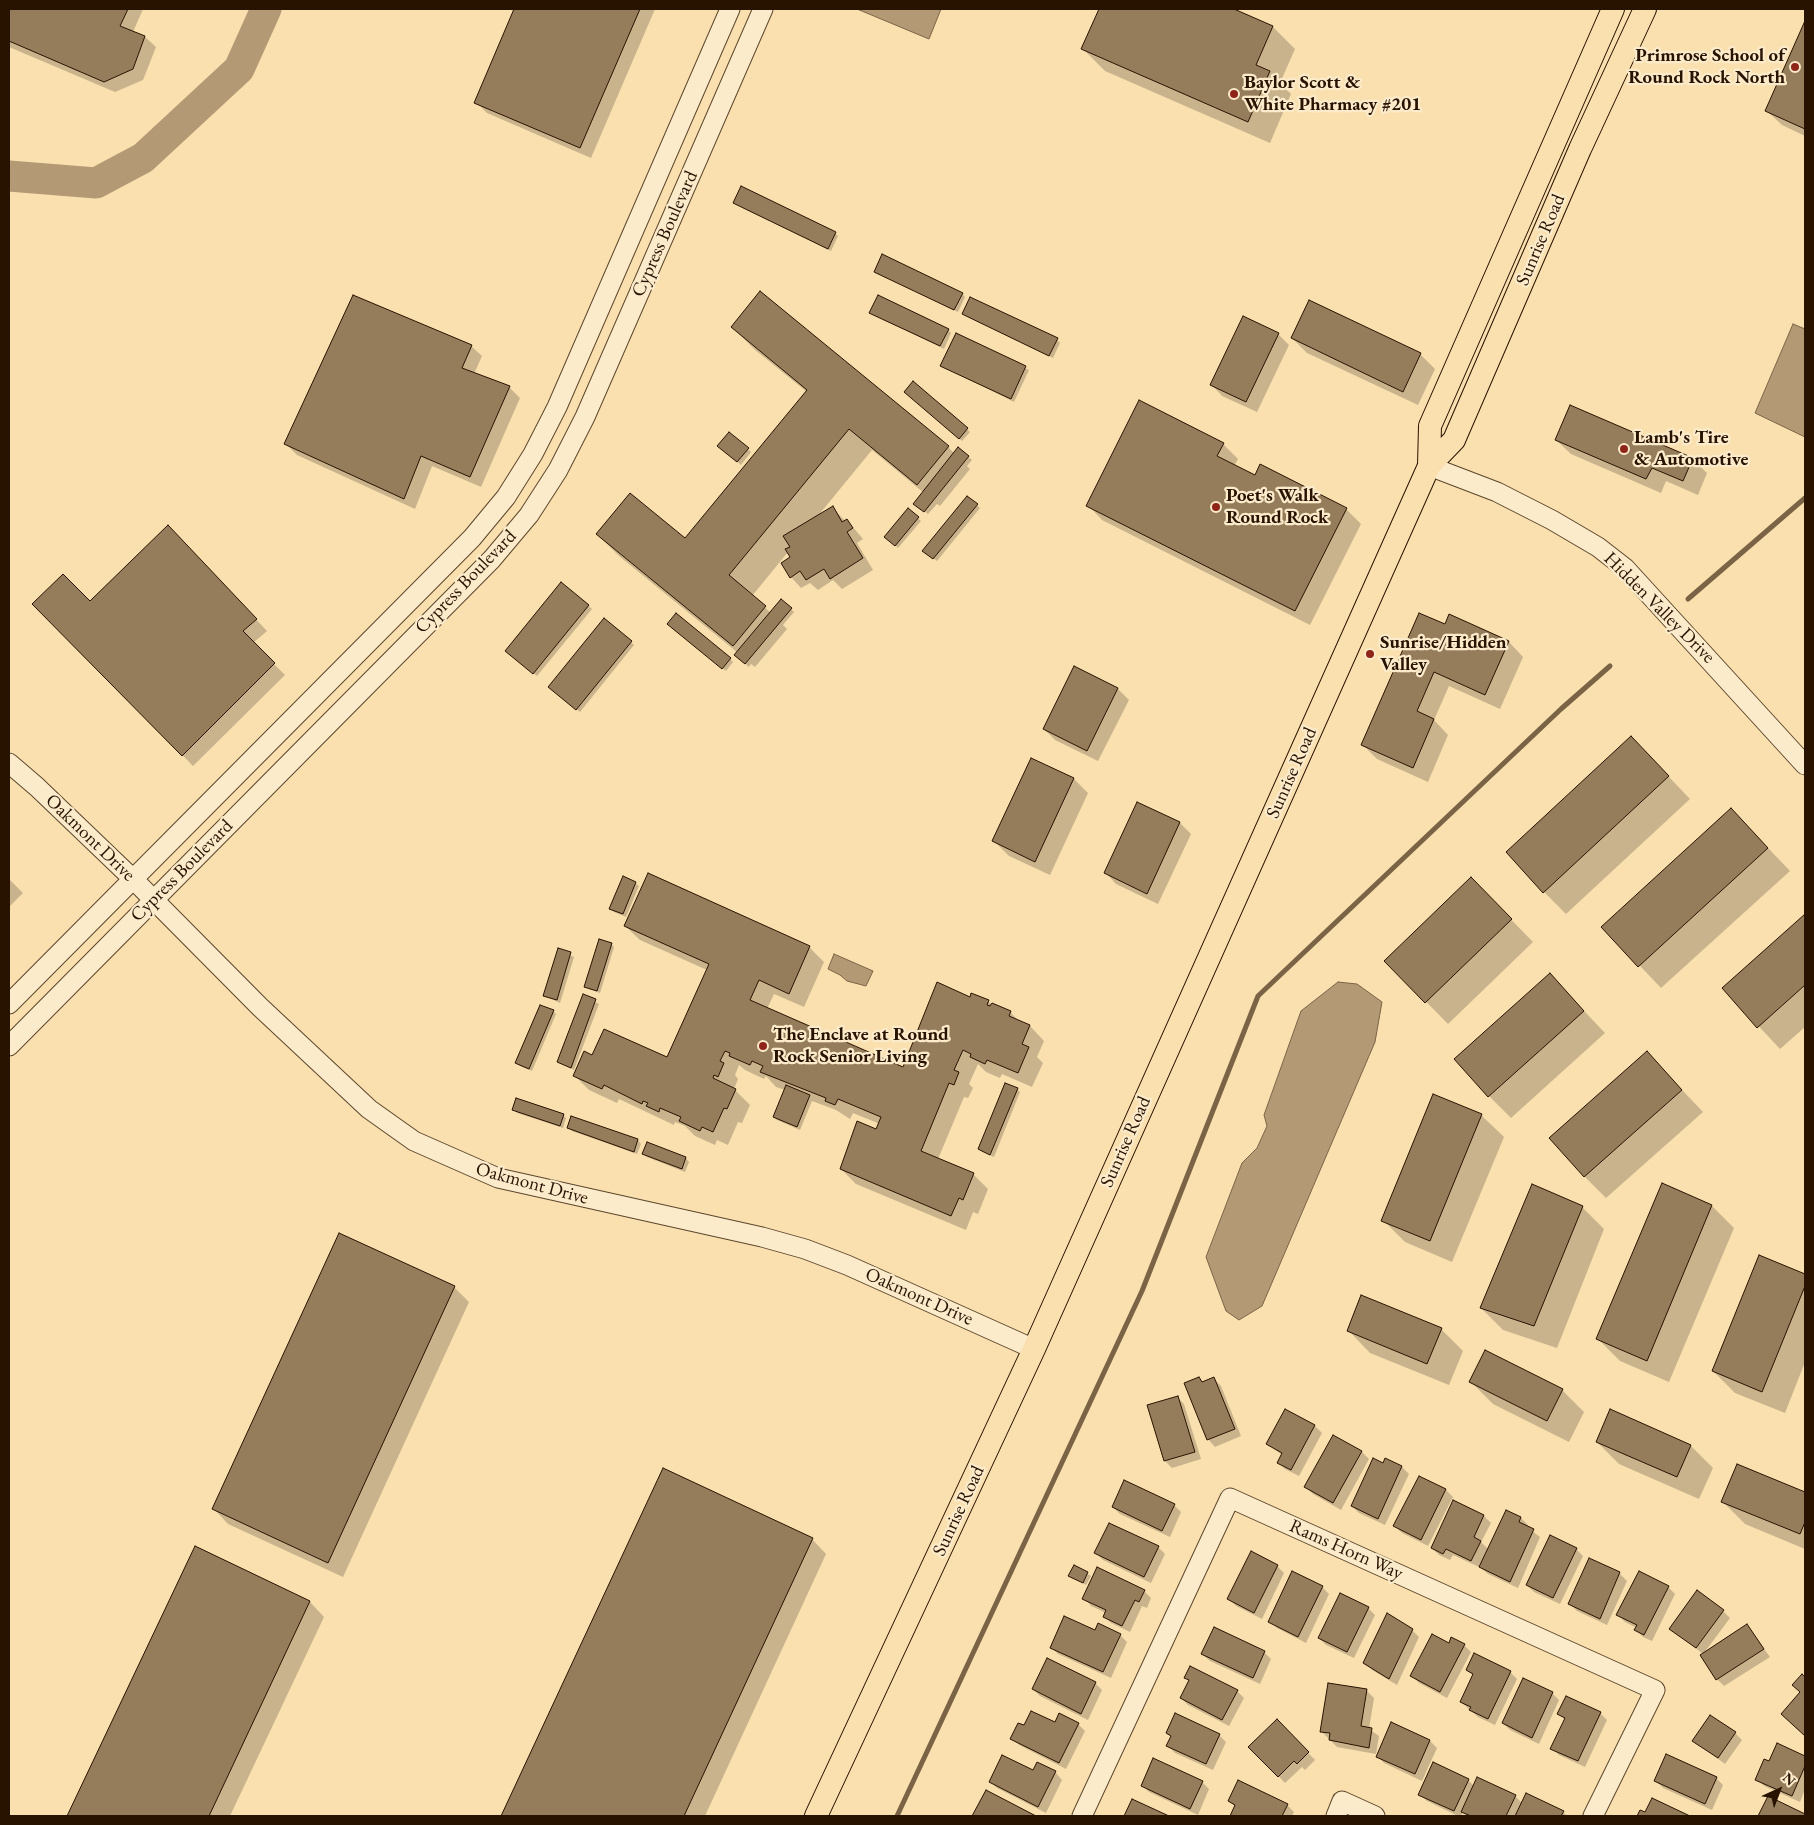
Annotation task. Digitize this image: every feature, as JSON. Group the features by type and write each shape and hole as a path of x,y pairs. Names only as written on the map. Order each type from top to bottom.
{"main road":[{"name":"Sunrise Road","path":"1429,466 1430,426 1613,9"},
{"name":"Sunrise Road","path":"816,1816 1034,1349 1429,466 1454,440 1580,149 1645,9"}],"street":[{"name":"Cypress Boulevard","path":"9,1004 472,538 506,497 533,454 558,407 730,9"},
{"name":"Cypress Boulevard","path":"9,1046 492,558 529,515 558,470 585,417 763,9"},
{"name":"Hidden Valley Drive","path":"1429,466 1505,496 1552,520 1605,552 1625,568 1805,765"},
{"name":"Oakmont Drive","path":"9,763 37,787 133,879 260,1007 355,1095 414,1141 498,1178 762,1237 805,1249 847,1265 1034,1349"},
{"name":"Rams Horn Way","path":"1082,1816 1230,1498 1654,1690 1593,1816"},
{"path":"1336,1816 1342,1801 1375,1816"}],"shaded area":[{"path":"857,9 941,9 929,39"},
{"path":"1793,324 1805,329 1805,437 1755,413"},
{"path":"834,954 873,971 866,986 847,981 828,969"},
{"path":"1338,982 1357,984 1382,1002 1375,1042 1262,1306 1239,1320 1226,1311 1206,1257 1242,1163 1257,1148 1267,1126 1264,1115 1301,1011"}],"building":[{"path":"9,9 128,9 120,26 145,36 133,69 104,82 9,41"},
{"path":"514,9 640,9 580,148 474,103"},
{"path":"1099,9 1234,9 1273,26 1256,65 1270,71 1248,122 1081,49"},
{"name":"Primrose School of Round Rock North","path":"1805,24 1805,129 1765,111"},
{"path":"741,186 836,232 828,249 733,203"},
{"path":"882,254 963,293 954,310 874,272"},
{"path":"760,291 949,446 917,485 849,429 729,575 766,606 733,646 596,534 630,493 685,538 807,390 731,327"},
{"path":"353,295 472,345 462,368 510,386 470,477 421,456 404,499 284,444"},
{"path":"878,295 949,329 940,346 869,313"},
{"path":"970,297 1058,338 1049,356 962,314"},
{"path":"1309,300 1421,353 1403,392 1291,338"},
{"path":"1243,316 1279,333 1246,402 1210,385"},
{"path":"956,333 1026,366 1011,399 940,366"},
{"path":"913,381 968,428 959,439 904,392"},
{"name":"Poet's Walk Round Rock","path":"1139,400 1224,443 1217,456 1255,475 1260,464 1347,508 1295,611 1086,506"},
{"name":"Lamb's Tire & Automotive","path":"1570,405 1693,458 1683,481 1652,468 1646,479 1555,440"},
{"path":"729,432 749,448 737,462 717,446"},
{"path":"958,447 969,456 924,512 913,504"},
{"path":"967,496 978,504 933,559 922,551"},
{"path":"833,506 842,522 847,519 853,528 847,532 863,558 830,579 824,569 806,580 800,571 790,578 781,563 790,557 785,549 790,547 783,536"},
{"path":"908,508 919,517 895,546 884,537"},
{"path":"168,525 257,619 243,631 275,663 182,756 32,604 63,574 90,601"},
{"path":"561,582 589,605 533,674 505,651"},
{"path":"781,599 792,608 745,664 734,655"},
{"path":"676,613 731,658 722,669 667,624"},
{"path":"1419,613 1445,624 1449,614 1509,641 1485,695 1434,672 1417,711 1434,719 1413,768 1361,745"},
{"path":"604,618 632,641 576,710 548,687"},
{"path":"1074,666 1118,688 1087,751 1043,729"},
{"path":"1631,736 1669,776 1543,893 1506,852"},
{"path":"1031,758 1074,778 1035,862 992,841"},
{"path":"1137,802 1180,822 1147,894 1104,873"},
{"path":"1731,808 1768,848 1638,967 1601,927"},
{"name":"The Enclave at Round Rock Senior Living","path":"648,873 810,946 789,994 759,980 750,1000 903,1067 937,982 970,997 971,993 989,1000 987,1005 990,1006 992,1003 1011,1011 1009,1016 1030,1025 1022,1044 1029,1047 1018,1073 987,1060 985,1064 970,1057 971,1054 963,1050 954,1070 959,1072 954,1085 949,1083 921,1151 974,1173 963,1200 959,1198 951,1216 840,1169 857,1121 876,1129 881,1117 838,1099 835,1105 825,1101 826,1098 760,1072 763,1066 752,1061 750,1065 729,1056 730,1053 725,1051 720,1061 724,1063 718,1077 714,1075 713,1078 736,1089 727,1109 724,1108 713,1132 702,1127 700,1131 679,1121 681,1117 660,1108 659,1112 646,1106 648,1103 643,1101 642,1104 604,1085 602,1089 573,1076 584,1051 592,1055 604,1029 667,1057 709,964 624,926"},
{"path":"623,876 636,882 623,914 609,909"},
{"path":"1471,877 1512,919 1425,1003 1384,961"},
{"path":"1805,914 1805,985 1757,1028 1722,988"},
{"path":"599,939 612,943 597,991 584,987"},
{"path":"558,948 571,952 557,1000 543,996"},
{"path":"1550,973 1584,1011 1488,1097 1454,1059"},
{"path":"583,994 596,999 571,1068 557,1062"},
{"path":"540,1005 554,1010 529,1069 515,1063"},
{"path":"1647,1051 1682,1090 1584,1177 1549,1138"},
{"path":"1005,1083 1018,1088 990,1155 978,1149"},
{"path":"786,1085 810,1095 797,1127 773,1117"},
{"path":"1433,1094 1482,1114 1430,1241 1381,1221"},
{"path":"516,1098 564,1114 560,1126 512,1110"},
{"path":"571,1116 638,1139 634,1152 567,1128"},
{"path":"647,1142 686,1157 682,1169 642,1154"},
{"path":"1662,1183 1712,1205 1647,1361 1596,1339"},
{"path":"1532,1184 1583,1206 1534,1326 1480,1308"},
{"path":"339,1233 455,1286 328,1563 212,1509"},
{"path":"1759,1255 1805,1274 1805,1286 1762,1392 1712,1371"},
{"path":"1361,1295 1442,1328 1427,1364 1347,1331"},
{"path":"1485,1350 1563,1389 1547,1421 1469,1382"},
{"path":"1199,1377 1202,1382 1214,1377 1235,1429 1207,1440 1184,1383"},
{"path":"1178,1396 1195,1452 1164,1461 1147,1405"},
{"path":"1285,1409 1315,1425 1291,1470 1277,1463 1282,1453 1266,1444"},
{"path":"1610,1409 1691,1445 1677,1477 1596,1442"},
{"path":"1333,1435 1362,1451 1333,1503 1304,1487"},
{"path":"1373,1458 1383,1463 1385,1458 1402,1466 1378,1519 1351,1506"},
{"path":"1737,1464 1805,1492 1805,1522 1800,1534 1721,1502"},
{"path":"663,1468 813,1538 684,1816 501,1816"},
{"path":"1419,1476 1446,1489 1421,1540 1393,1526"},
{"path":"1124,1480 1175,1504 1162,1531 1112,1507"},
{"path":"1453,1500 1484,1515 1474,1537 1481,1541 1471,1561 1446,1549 1443,1554 1431,1548"},
{"path":"1506,1510 1521,1517 1519,1522 1534,1529 1510,1582 1479,1567"},
{"path":"1109,1523 1159,1546 1144,1577 1094,1553"},
{"path":"1550,1535 1577,1548 1553,1598 1526,1585"},
{"path":"195,1546 310,1601 209,1816 67,1816"},
{"path":"1251,1551 1278,1565 1254,1613 1227,1599"},
{"path":"1589,1558 1620,1572 1600,1619 1568,1604"},
{"path":"1074,1565 1088,1572 1083,1583 1068,1576"},
{"path":"1097,1567 1145,1590 1139,1602 1135,1600 1122,1626 1103,1617 1106,1610 1082,1599"},
{"path":"1292,1571 1323,1586 1298,1637 1268,1622"},
{"path":"1639,1571 1669,1586 1644,1635 1634,1630 1637,1625 1616,1615"},
{"path":"1697,1590 1724,1610 1696,1648 1669,1629"},
{"path":"1340,1593 1369,1607 1347,1652 1318,1638"},
{"path":"1387,1613 1413,1629 1389,1679 1363,1663"},
{"path":"1064,1616 1095,1630 1098,1623 1121,1634 1103,1672 1050,1648"},
{"path":"1747,1624 1764,1649 1716,1680 1700,1655"},
{"path":"1214,1627 1265,1651 1253,1678 1201,1654"},
{"path":"1432,1634 1449,1643 1451,1637 1465,1644 1440,1692 1410,1676"},
{"path":"1474,1653 1511,1671 1488,1719 1469,1710 1471,1707 1460,1702 1473,1674 1466,1670"},
{"path":"1047,1658 1096,1682 1081,1714 1032,1689"},
{"path":"1190,1666 1238,1690 1222,1720 1180,1698 1189,1680 1184,1678"},
{"path":"1802,1674 1805,1677 1805,1736 1781,1714 1800,1692 1792,1685"},
{"path":"1523,1678 1553,1692 1532,1738 1502,1723"},
{"path":"1328,1683 1367,1689 1361,1726 1372,1728 1369,1748 1329,1740 1330,1733 1320,1732"},
{"path":"1566,1696 1601,1712 1578,1761 1550,1749 1565,1718 1557,1714"},
{"path":"1031,1711 1055,1722 1059,1713 1079,1723 1059,1763 1010,1739 1018,1723 1024,1725"},
{"path":"1175,1713 1220,1734 1206,1764 1166,1746 1171,1736 1166,1733"},
{"path":"1710,1715 1736,1732 1718,1758 1692,1741"},
{"path":"1277,1719 1309,1752 1297,1764 1294,1761 1278,1777 1248,1747"},
{"path":"1391,1722 1430,1740 1415,1774 1376,1757"},
{"path":"1777,1743 1805,1756 1805,1766 1792,1796 1755,1780 1764,1759 1769,1761"},
{"path":"1666,1754 1717,1777 1705,1804 1654,1781"},
{"path":"1002,1755 1033,1770 1037,1762 1056,1771 1038,1807 989,1782"},
{"path":"1153,1758 1203,1781 1190,1809 1141,1786"},
{"path":"1433,1762 1469,1779 1454,1811 1418,1795"},
{"path":"1477,1777 1516,1795 1506,1816 1471,1816 1461,1812"},
{"path":"1238,1780 1288,1804 1282,1816 1230,1816 1235,1805 1228,1801"},
{"path":"986,1790 1036,1816 972,1816"},
{"path":"1526,1793 1564,1811 1561,1816 1515,1816"},
{"path":"1768,1796 1805,1814 1805,1816 1758,1816"},
{"path":"1652,1798 1690,1816 1637,1816 1640,1810 1645,1812"},
{"path":"1132,1799 1169,1816 1124,1816"}],"waterway":[{"path":"9,176 96,183 143,158 239,69 266,9"},
{"path":"1688,599 1805,498"},
{"path":"897,1816 1142,1291 1258,996 1561,709 1610,666"}],"place":[{"name":"Primrose School of Round Rock North","path":"1795,67"},
{"name":"Baylor Scott & White Pharmacy #201","path":"1234,94"},
{"name":"Lamb's Tire & Automotive","path":"1624,449"},
{"name":"Poet's Walk Round Rock","path":"1216,507"},
{"name":"Sunrise/Hidden Valley","path":"1370,654"},
{"name":"The Enclave at Round Rock Senior Living","path":"763,1046"}]}
